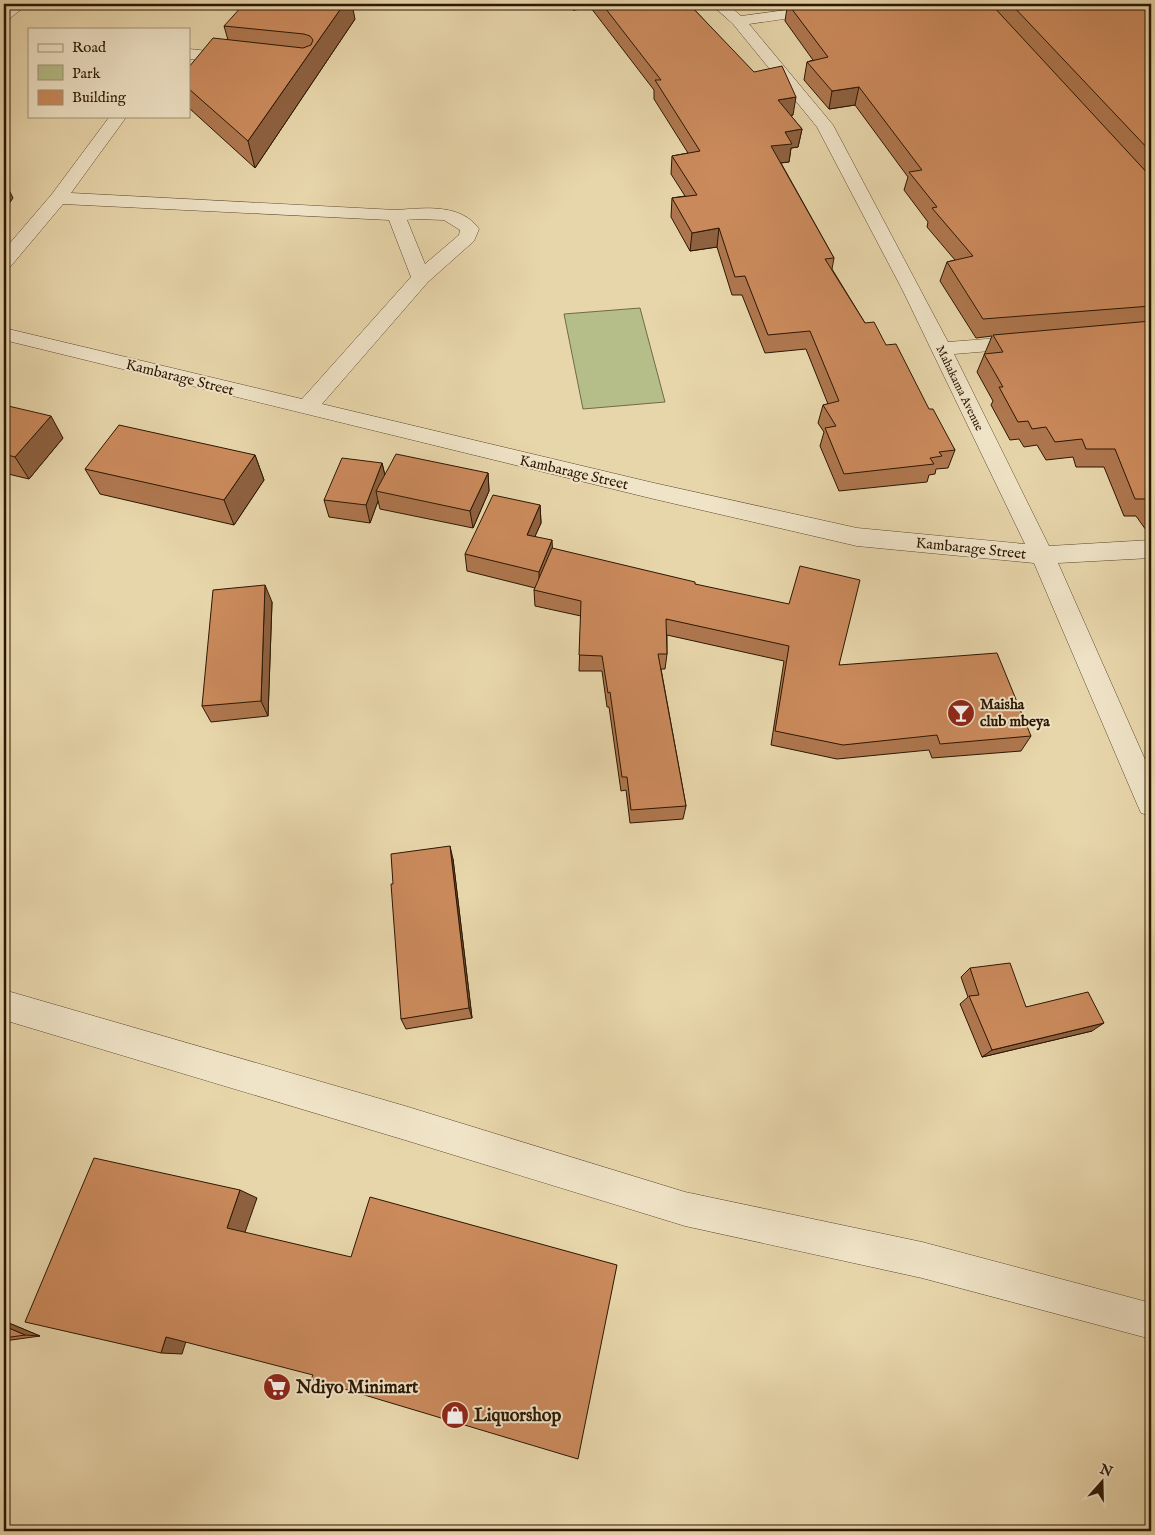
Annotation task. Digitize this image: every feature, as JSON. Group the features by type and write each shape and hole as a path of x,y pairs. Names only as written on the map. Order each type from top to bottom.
{"street":[{"path":"4,16 21,4"},
{"name":"Mahakama Avenue","path":"718,4 738,21 825,125 913,291 1042,555 1151,804"},
{"path":"738,21 860,4"},
{"path":"190,54 255,61"},
{"path":"4,262 58,198 118,118"},
{"path":"58,198 396,215 440,214 458,219 470,229 467,237 421,278 306,408"},
{"path":"396,215 421,278"},
{"name":"Kambarage Street","path":"4,334 306,408 857,537 1042,555 1151,549"},
{"path":"941,349 1046,340"},
{"path":"4,1005 395,1120 684,1209 922,1260 1151,1321"}],"green space":[{"path":"640,308 665,402 583,409 564,314"}],"building":[{"path":"244,4 344,4 248,141 190,90 190,66 213,38 303,48 311,45 313,40 310,36 304,34 224,26"},
{"path":"602,4 689,4 754,72 782,66 796,97 778,100 802,129 785,132 792,144 771,146 834,258 825,259 865,323 874,322 886,345 896,344 929,409 933,409 955,450 939,452 942,456 930,458 934,464 844,474 825,428 836,426 823,405 839,401 810,331 768,335 745,276 735,277 719,228 692,233 672,198 697,195 672,156 700,151 655,80 661,80"},
{"path":"788,4 991,4 1151,177 1151,306 983,319 947,262 973,256 932,208 937,207 909,172 922,170 859,87 832,91 807,62 828,57"},
{"path":"1011,4 1151,4 1151,152"},
{"path":"1151,321 1151,504 1147,499 1135,499 1115,449 1086,449 1082,439 1055,442 1046,427 1032,429 1028,421 1018,422 999,387 1003,387 984,354 1003,352 993,335"},
{"path":"4,405 51,416 15,457 4,454"},
{"path":"119,425 255,455 224,500 85,469"},
{"path":"396,454 488,473 470,511 376,491"},
{"path":"342,458 382,463 366,505 324,500"},
{"path":"493,495 540,505 527,535 552,540 539,572 465,554"},
{"path":"552,548 695,582 695,584 789,604 800,566 860,580 839,665 997,653 1031,736 940,744 937,735 843,745 775,731 789,646 666,619 667,654 658,654 686,806 631,810 627,777 622,777 610,692 608,693 602,656 579,655 581,601 534,590"},
{"path":"265,585 261,701 202,706 213,590"},
{"path":"450,846 469,1008 401,1019 391,884 393,884 391,854"},
{"path":"1010,963 1026,1007 1088,992 1104,1023 992,1050 969,996 979,995 970,968"},
{"path":"94,1158 240,1190 227,1228 351,1257 370,1197 617,1265 578,1459 311,1379 313,1375 166,1337 161,1353 25,1322"},
{"path":"4,1326 25,1335 4,1338"}],"place":[{"name":"Maisha club mbeya","path":"961,713"},
{"name":"Ndiyo Minimart","path":"277,1387"},
{"name":"Liquorshop","path":"455,1415"}]}
